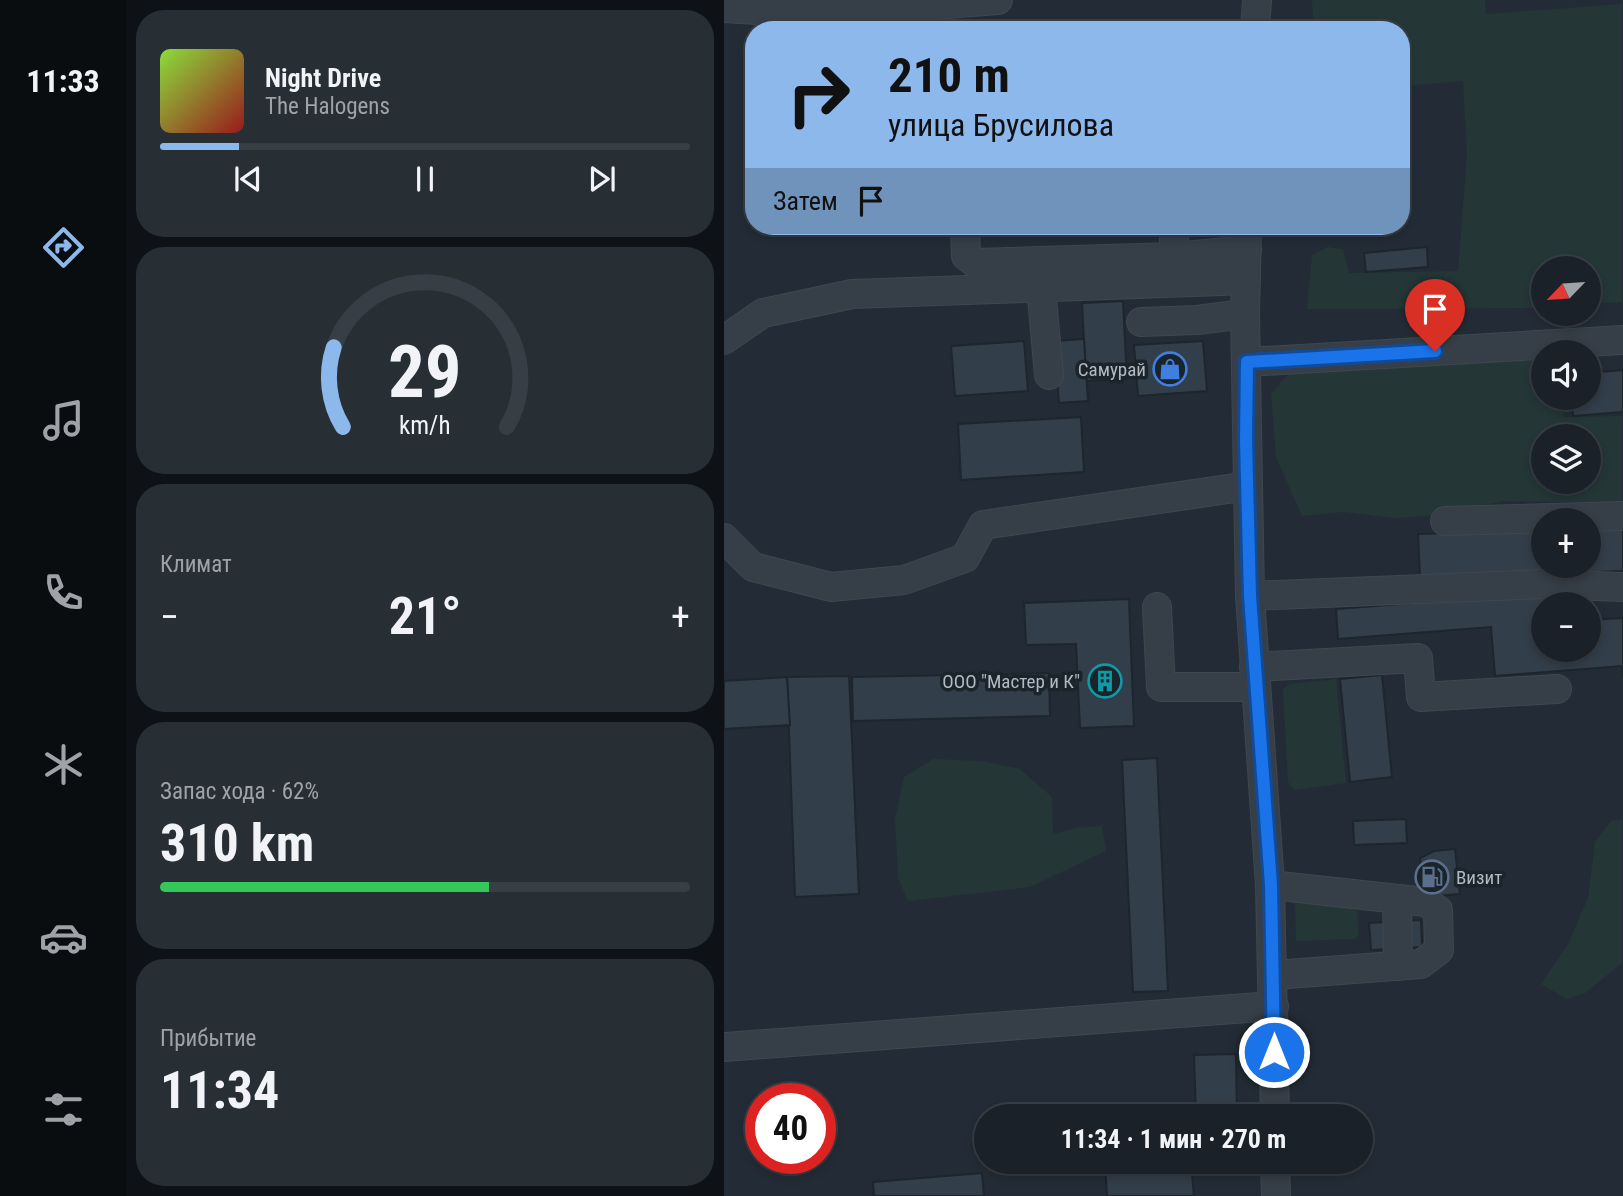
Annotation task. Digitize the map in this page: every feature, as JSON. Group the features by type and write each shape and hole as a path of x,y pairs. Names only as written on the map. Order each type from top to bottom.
{"street":[{"path":"724,8 820,14 998,0"},
{"path":"1256,21 1257,0"},
{"path":"965,235 966,256 975,263 1174,257 1247,238 1245,314 1250,596 1271,885 1275,1104"},
{"path":"1174,235 1174,257"},
{"path":"724,340 763,313 852,294 1246,279"},
{"path":"1041,287 1049,375"},
{"path":"1141,321 1197,320 1245,314"},
{"path":"1247,362 1622,340"},
{"path":"724,538 753,567 831,587 904,580 965,558 983,526 1248,486"},
{"path":"1445,522 1622,516"},
{"path":"1250,596 1543,584 1622,587"},
{"path":"1157,607 1161,687 1418,658 1421,697 1557,689"},
{"path":"1271,885 1426,902 1438,910 1439,950 1421,964 1274,975"},
{"path":"1397,899 1398,966"},
{"path":"724,1047 1274,1006"},
{"path":"1275,1174 1276,1196"}],"shaded area":[{"path":"1312,0 1485,0 1486,14 1622,4 1622,302 1601,303 1601,256 1531,256 1531,308 1307,309 1312,255 1328,247 1343,249 1349,273 1458,271 1467,154 1463,81 1410,85 1410,21 1313,21"},
{"path":"1531,355 1531,410 1563,410 1563,417 1622,416 1622,503 1503,501 1439,515 1395,518 1344,512 1302,516 1276,457 1271,394 1292,370"},
{"path":"1336,679 1346,783 1294,790 1288,782 1283,689 1290,684"},
{"path":"933,759 981,761 1020,769 1052,797 1053,834 1076,828 1102,826 1106,851 1030,887 908,901 898,878 895,819 904,777"},
{"path":"1622,819 1622,963 1585,993 1567,999 1541,984 1568,944 1588,898 1595,842 1611,821"},
{"path":"1308,897 1357,911 1359,935 1355,939 1296,941 1295,898"}],"building":[{"path":"1427,247 1428,267 1366,272 1364,253"},
{"path":"1123,301 1127,379 1086,381 1082,303"},
{"path":"1084,339 1088,401 1059,403 1054,341"},
{"path":"1024,341 1028,391 955,396 951,346"},
{"path":"1203,341 1207,391 1138,396 1134,345"},
{"path":"1623,370 1623,412 1573,416 1573,410 1601,410 1601,372"},
{"path":"1081,417 1084,472 961,480 958,424"},
{"path":"1623,527 1623,571 1601,572 1601,528"},
{"path":"1531,530 1531,574 1420,578 1418,534"},
{"path":"1531,594 1531,662 1601,662 1601,619 1623,618 1623,678 1622,666 1495,676 1491,627 1338,639 1336,609"},
{"name":"ООО \"Мастер и К\"","path":"1129,599 1134,726 1080,728 1076,644 1026,645 1024,603"},
{"path":"1049,673 1050,716 853,721 852,677"},
{"path":"1382,675 1392,777 1350,782 1340,679"},
{"path":"849,676 859,894 795,897 787,677"},
{"path":"787,677 790,725 724,729 724,681"},
{"path":"1157,758 1168,991 1133,992 1122,760"},
{"path":"1406,819 1407,843 1354,845 1353,821"},
{"path":"1455,849 1460,894 1436,896 1435,885 1423,886 1420,858 1434,851"},
{"path":"1421,920 1422,947 1371,950 1369,923"},
{"path":"1236,1054 1237,1104 1196,1104 1194,1055"},
{"path":"982,1174 984,1196 874,1196 873,1182"},
{"path":"1106,1174 1192,1174 1194,1196 1107,1196"}],"place":[{"name":"Самурай","path":"1170,369"},
{"name":"ООО \"Мастер и К\"","path":"1105,681"},
{"name":"Визит","path":"1432,877"}],"route":[{"path":"1274,1052 1271,885 1250,596 1247,362 1435,351"}]}
